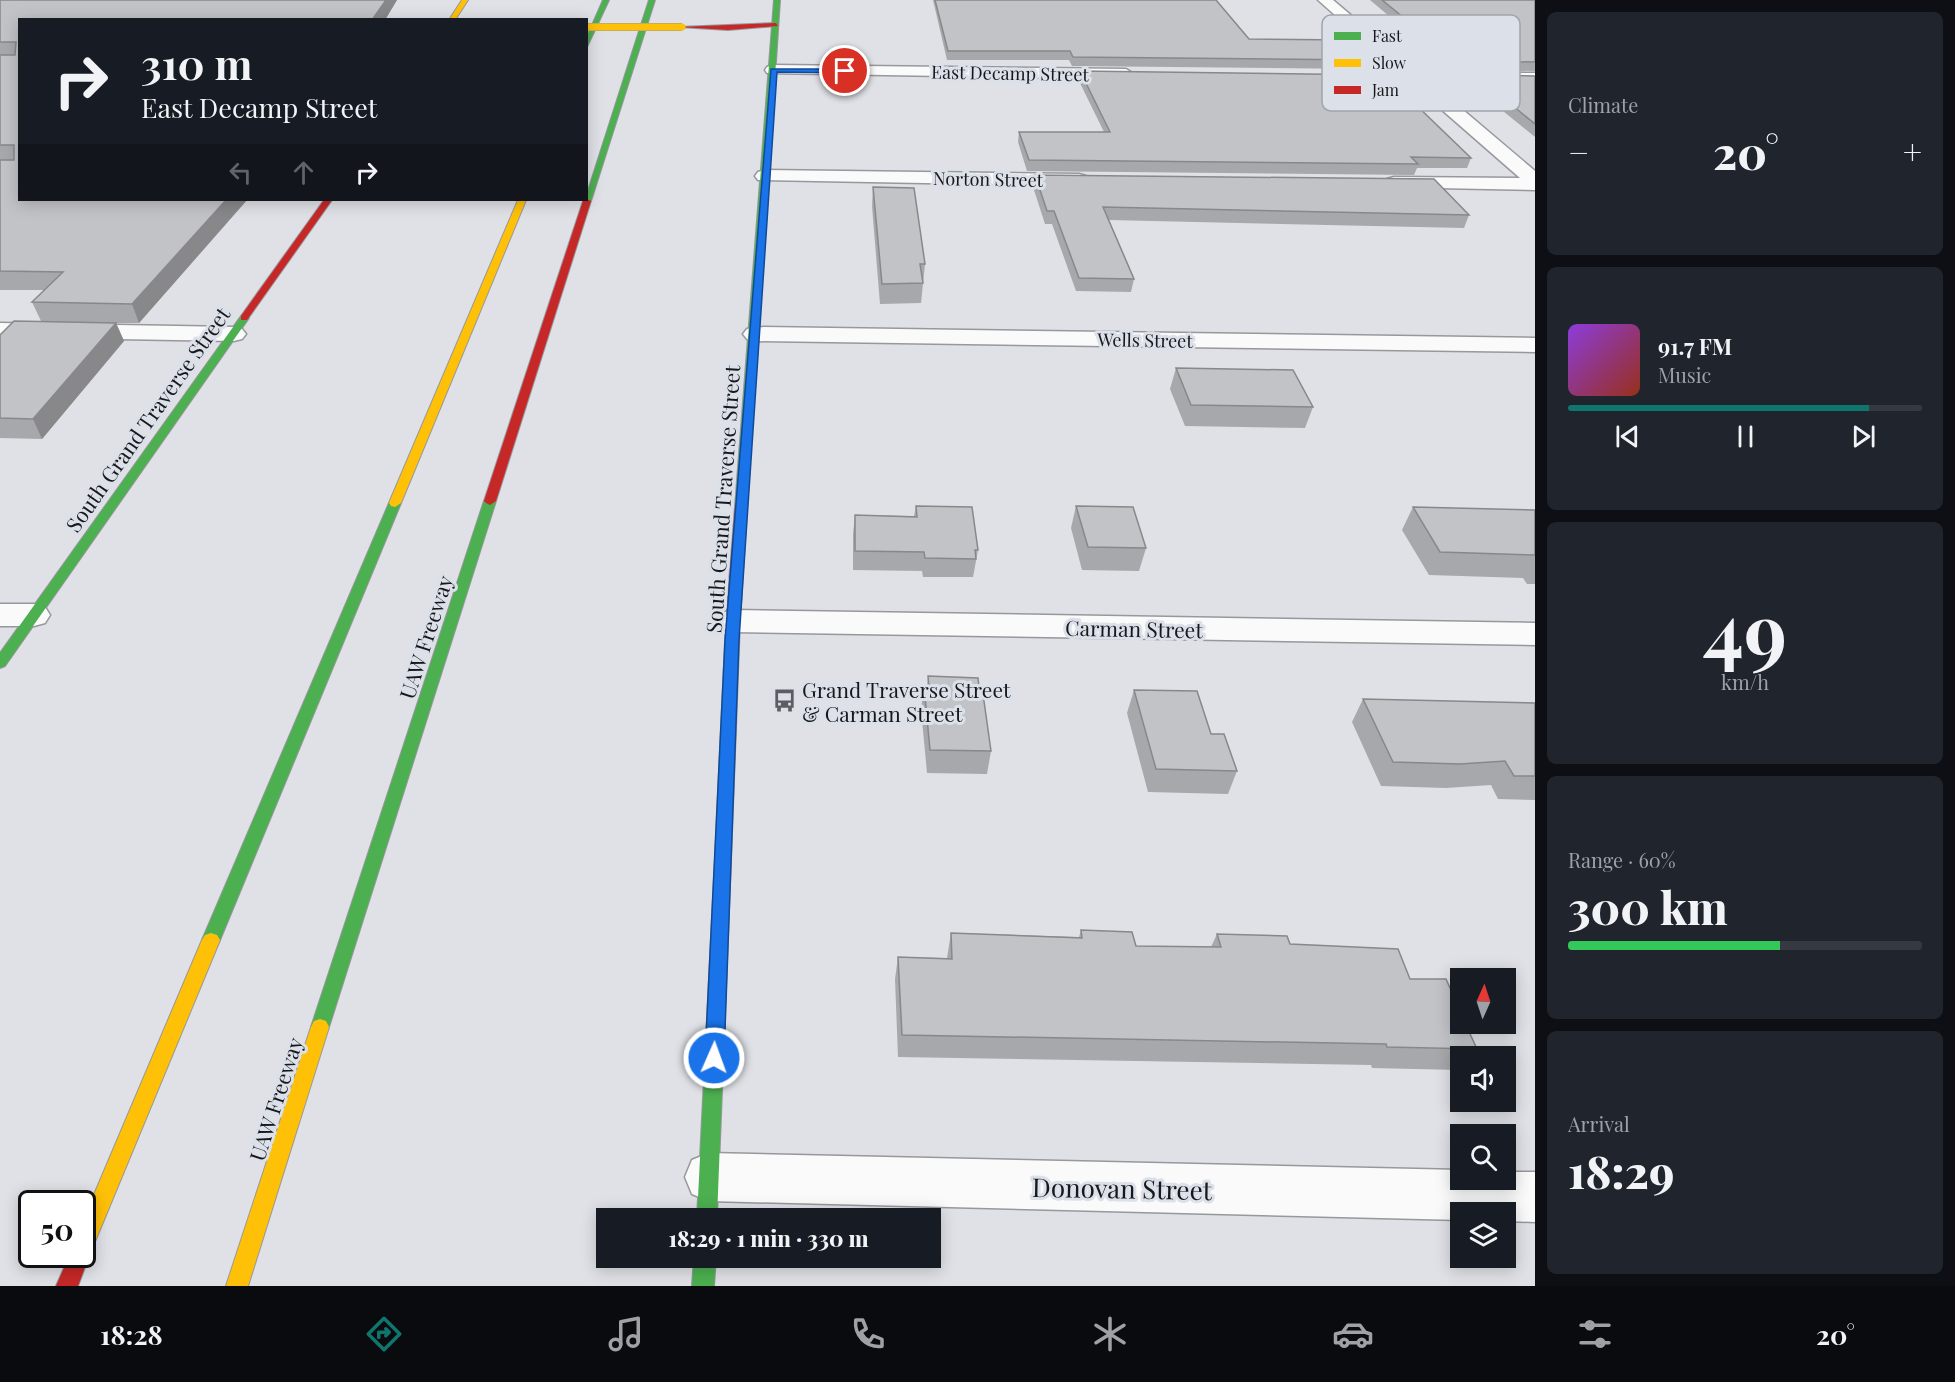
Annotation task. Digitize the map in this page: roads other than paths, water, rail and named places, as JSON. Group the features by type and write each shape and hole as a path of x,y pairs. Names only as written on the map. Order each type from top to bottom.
{"main road":[{"path":"453,18 465,0"},
{"path":"588,42 606,0"},
{"name":"UAW Freeway","path":"588,198 652,0"},
{"name":"South Grand Traverse Street","path":"708,1198 733,621 774,70 777,0"},
{"path":"588,27 728,28 776,25"},
{"name":"South Grand Traverse Street","path":"0,663 327,201"},
{"path":"96,1216 522,201"},
{"name":"UAW Freeway","path":"237,1286 587,201"},
{"path":"67,1286 74,1268"},
{"path":"703,1286 704,1268"}],"street":[{"path":"1326,0 1344,15"},
{"name":"East Decamp Street","path":"774,70 1142,74"},
{"path":"1520,78 1535,78"},
{"path":"1454,111 1535,183"},
{"name":"Norton Street","path":"765,176 1097,180"},
{"path":"1381,183 1535,183"},
{"path":"0,330 234,334"},
{"name":"Wells Street","path":"755,334 1535,345"},
{"path":"0,615 34,615"},
{"name":"Carman Street","path":"733,621 1535,634"},
{"name":"Donovan Street","path":"708,1198 1535,1197"}],"place":[{"name":"Grand Traverse Street & Carman Street","path":"784,701"}]}
